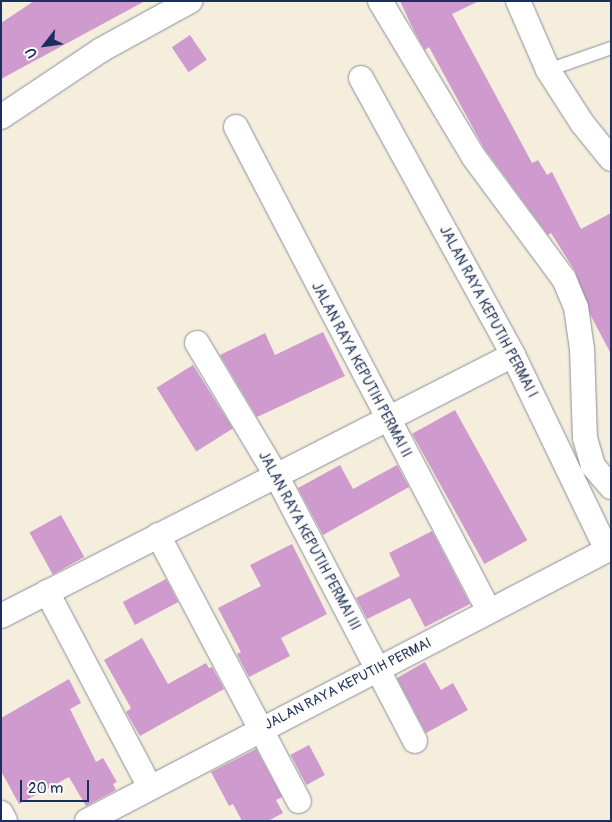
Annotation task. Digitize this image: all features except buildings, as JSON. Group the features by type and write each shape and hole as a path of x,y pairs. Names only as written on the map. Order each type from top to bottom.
{"street":[{"path":"1,117 101,50 190,1"},
{"path":"380,1 473,156 564,279 577,315 585,438 593,466 611,487"},
{"path":"518,1 548,70 582,123 611,159"},
{"name":"JALAN RAYA KEPUTIH PERMAI I","path":"361,78 513,355 609,549"},
{"name":"JALAN RAYA KEPUTIH PERMAI II","path":"236,127 386,418 489,611"},
{"name":"JALAN RAYA KEPUTIH PERMAI III","path":"197,343 276,475 415,741"},
{"path":"1,616 386,418 513,355"},
{"path":"158,535 299,801"},
{"name":"JALAN RAYA KEPUTIH PERMAI","path":"87,821 261,728 609,549"},
{"path":"48,592 150,787"},
{"path":"1,813 5,821"}],"lane":[{"path":"548,70 611,48"}]}
